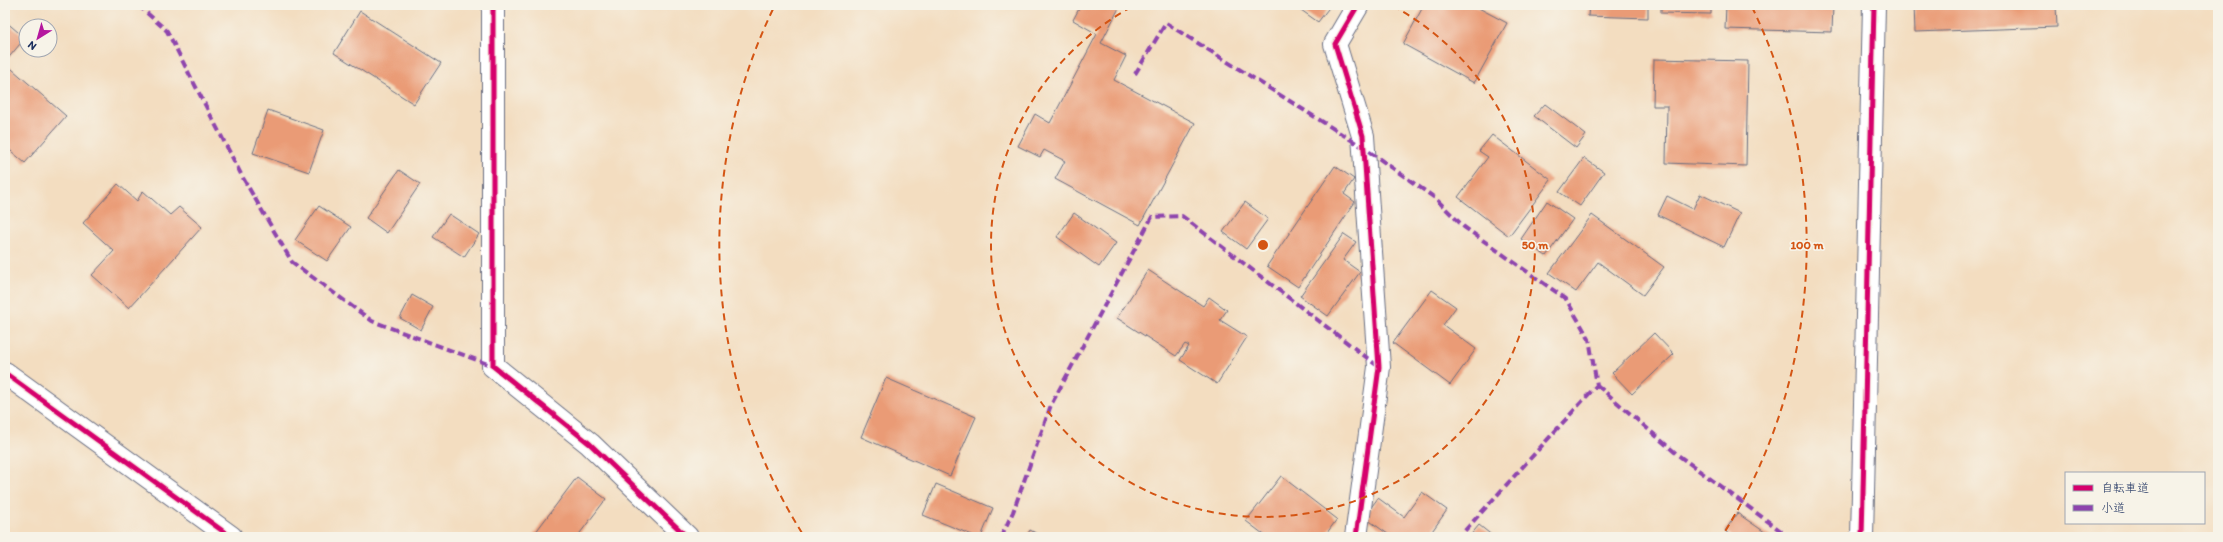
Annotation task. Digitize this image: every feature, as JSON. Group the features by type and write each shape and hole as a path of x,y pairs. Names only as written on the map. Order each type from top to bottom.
{"street":[{"path":"493,5 493,366 590,444 687,537"},
{"path":"1356,537 1379,366 1363,136 1335,44 1358,5"},
{"path":"1862,537 1874,5"},
{"path":"5,373 231,537"}],"building":[{"path":"1081,5 1113,5 1119,8 1101,43 1126,56 1114,80 1195,123 1140,225 1055,179 1065,161 1044,150 1040,157 1018,146 1035,114 1050,123 1097,34 1073,20"},
{"path":"1294,5 1331,5 1318,22"},
{"path":"1424,5 1473,5 1507,23 1474,83 1403,44"},
{"path":"1589,5 1648,5 1648,18 1588,16"},
{"path":"1661,5 1711,5 1711,14 1661,13"},
{"path":"1726,5 1833,5 1832,32 1725,29"},
{"path":"1914,5 2056,5 2057,27 1915,32"},
{"path":"360,11 441,63 414,104 334,53"},
{"path":"5,21 18,32 18,46 5,62"},
{"path":"1654,59 1748,61 1746,166 1666,163 1667,106 1653,106"},
{"path":"5,63 66,116 25,163 5,146"},
{"path":"1545,104 1586,135 1576,148 1534,116"},
{"path":"268,110 324,130 309,172 253,153"},
{"path":"1492,135 1551,180 1509,236 1458,197 1488,157 1479,151"},
{"path":"1584,158 1604,172 1580,206 1559,192"},
{"path":"1335,166 1354,179 1344,194 1355,202 1298,287 1267,266"},
{"path":"399,170 420,184 387,233 366,218"},
{"path":"118,184 137,201 143,191 170,215 179,207 202,227 129,308 92,275 114,251 83,223"},
{"path":"1700,194 1740,213 1724,247 1658,215 1667,196 1693,209"},
{"path":"1547,201 1573,219 1546,256 1521,239"},
{"path":"1245,202 1268,219 1246,249 1223,232"},
{"path":"319,206 351,227 327,261 295,240"},
{"path":"1074,213 1116,243 1099,267 1057,237"},
{"path":"449,214 479,234 464,257 433,237"},
{"path":"1592,215 1664,267 1643,295 1598,262 1576,292 1549,273"},
{"path":"1344,234 1356,242 1343,260 1360,272 1328,316 1300,296"},
{"path":"1148,270 1203,306 1209,297 1227,310 1220,320 1247,337 1217,384 1180,360 1189,346 1185,344 1176,356 1117,318"},
{"path":"1432,290 1456,307 1443,325 1476,349 1450,385 1393,343"},
{"path":"412,295 433,307 421,330 400,318"},
{"path":"1654,333 1674,354 1632,394 1612,373"},
{"path":"886,378 976,417 950,476 861,437"},
{"path":"1281,476 1337,519 1324,537 1267,537 1246,521"},
{"path":"577,477 606,499 577,537 532,537"},
{"path":"936,484 993,508 981,537 977,537 923,515"},
{"path":"1422,492 1447,510 1428,537 1392,537 1364,517 1378,498 1404,517"},
{"path":"1737,513 1772,537 1733,537 1725,531"},
{"path":"1479,525 1494,537 1469,537"},
{"path":"1030,530 1043,537 1026,537"}],"marked path":[{"path":"138,5 167,31 243,178 292,262 372,321 493,366"},
{"path":"1135,74 1166,23 1364,148 1435,198 1464,227 1566,299 1589,339 1597,385 1459,537"},
{"path":"1001,537 1013,512 1051,405 1152,217 1182,216 1379,367"},
{"path":"1597,385 1678,455 1781,531 1786,537"}],"cycle path":[{"path":"493,5 493,366 590,444 687,537"},
{"path":"1356,537 1379,367 1363,136 1335,44 1358,5"},
{"path":"1862,537 1874,5"},
{"path":"5,373 231,537"}]}
